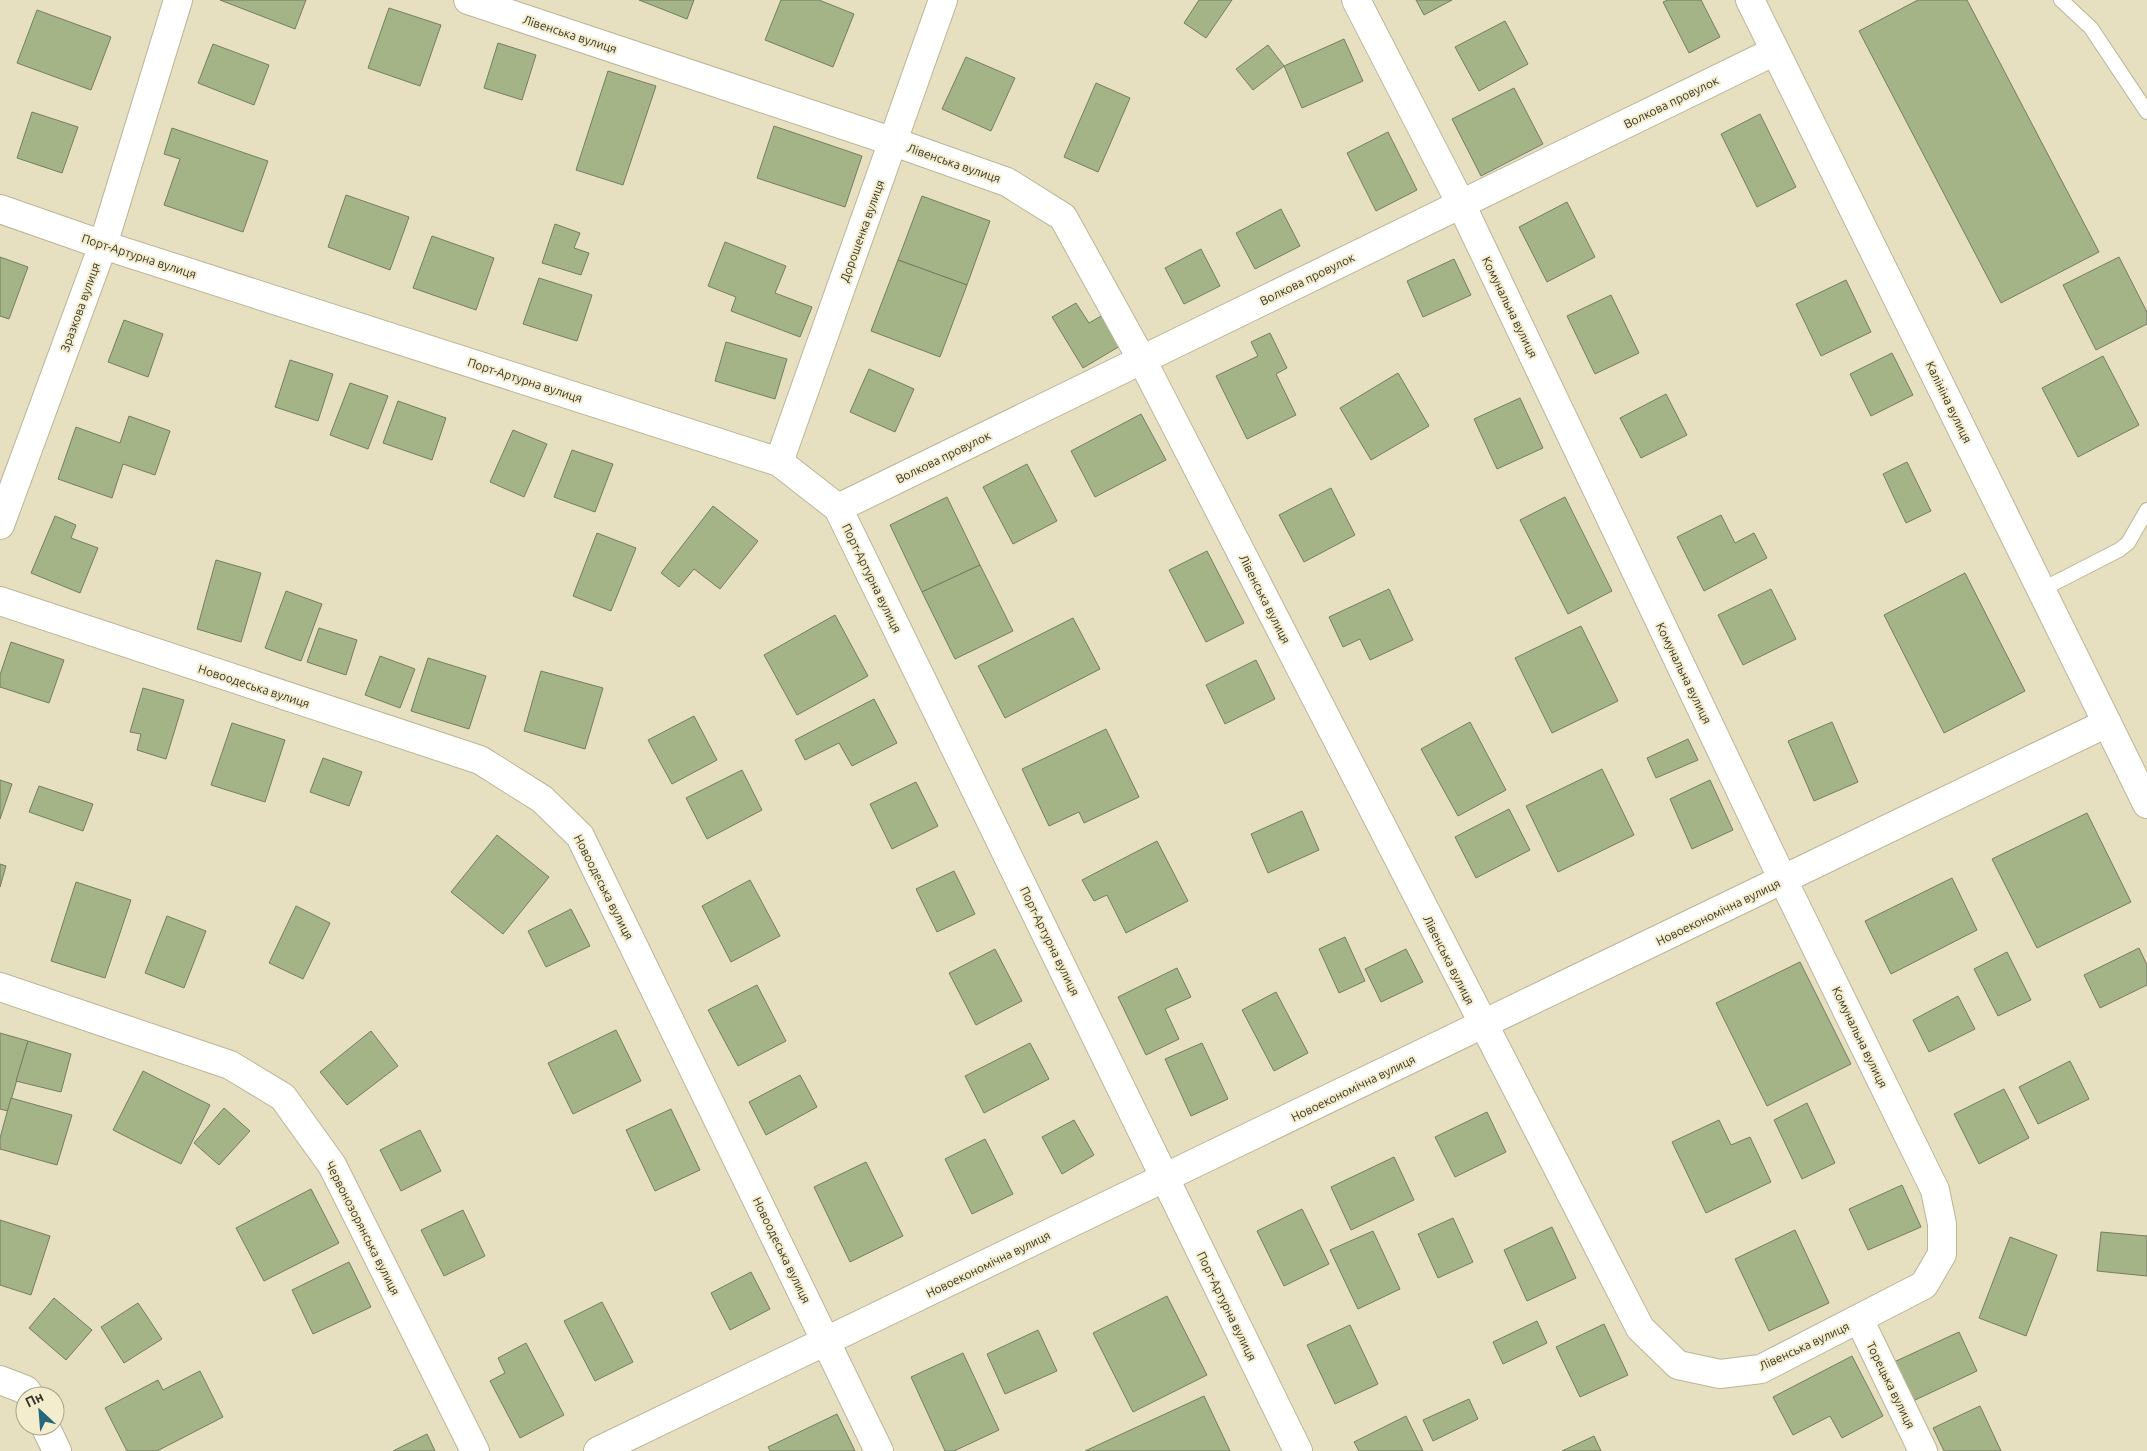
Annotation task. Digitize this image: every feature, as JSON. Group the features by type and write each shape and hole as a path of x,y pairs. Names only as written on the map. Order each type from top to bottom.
{"street":[{"name":"Зразкова вулиця","path":"0,525 103,245 178,0"},
{"name":"Лівенська вулиця","path":"468,0 894,142 1007,182 1063,218 1142,360 1482,1025 1640,1328 1678,1365 1720,1374 1761,1368 1859,1319"},
{"name":"Дорошенка вулиця","path":"779,462 943,0"},
{"name":"Комунальна вулиця","path":"1356,0 1460,204 1783,880 1935,1190 1942,1224 1942,1254 1924,1285 1859,1319"},
{"name":"Калініна вулиця","path":"1750,0 2147,804"},
{"name":"Волкова провулок","path":"838,508 1775,51"},
{"name":"Порт-Артурна вулиця","path":"0,209 103,245 779,462 838,508 1298,1451"},
{"name":"Новоодеська вулиця","path":"0,601 480,760 542,799 580,836 879,1451"},
{"name":"Новоекономічна вулиця","path":"598,1451 2107,724"},
{"name":"Червонозорянська вулиця","path":"0,987 230,1065 283,1096 332,1165 475,1451"},
{"name":"Торецька вулиця","path":"1859,1319 1922,1451"},
{"path":"0,1380 16,1386"},
{"path":"50,1436 57,1451"}],"lane":[{"path":"2061,0 2091,28 2147,112"},
{"path":"2041,590 2119,550 2128,543 2147,510"}],"building":[{"path":"220,0 306,0 295,29"},
{"path":"639,0 694,0 687,19"},
{"path":"781,0 819,0 854,14 833,67 765,40"},
{"path":"1199,0 1232,0 1206,38 1184,23"},
{"path":"1416,0 1452,0 1424,15"},
{"path":"1668,0 1701,0 1720,37 1689,53 1663,2"},
{"path":"1918,0 1967,0 2099,252 2001,303 1859,31"},
{"path":"389,8 441,25 420,86 368,68"},
{"path":"37,10 111,37 91,90 17,63"},
{"path":"1505,21 1528,64 1479,91 1455,47"},
{"path":"1344,39 1363,81 1302,108 1284,66"},
{"path":"498,43 536,55 522,100 484,88"},
{"path":"213,44 269,65 254,105 198,83"},
{"path":"1268,45 1284,66 1253,90 1236,69"},
{"path":"966,57 1015,78 991,131 942,109"},
{"path":"608,71 656,86 623,185 576,170"},
{"path":"1096,83 1130,98 1098,172 1064,157"},
{"path":"1514,88 1543,144 1481,176 1452,119"},
{"path":"32,112 78,127 62,173 17,158"},
{"path":"1760,114 1796,187 1757,207 1721,134"},
{"path":"774,126 862,156 845,207 757,178"},
{"path":"172,128 268,161 243,232 164,205 180,159 164,154"},
{"path":"1388,132 1417,190 1376,211 1347,153"},
{"path":"346,195 409,217 390,270 328,247"},
{"path":"922,196 990,221 967,285 898,260"},
{"path":"1567,202 1595,257 1547,282 1519,227"},
{"path":"1281,209 1300,246 1255,269 1236,233"},
{"path":"555,224 580,233 574,248 589,253 581,275 542,263"},
{"path":"432,236 494,258 476,310 413,288"},
{"path":"725,242 786,266 775,293 812,307 800,337 731,311 736,297 708,286"},
{"path":"1201,249 1220,286 1184,304 1165,268"},
{"path":"0,257 28,267 9,319 0,316"},
{"path":"2119,257 2147,312 2147,324 2096,350 2063,285"},
{"path":"1454,259 1471,295 1423,317 1407,281"},
{"path":"898,260 967,285 940,357 871,331"},
{"path":"539,278 592,295 577,341 523,324"},
{"path":"1846,280 1871,332 1821,356 1796,304"},
{"path":"1611,295 1639,353 1595,374 1567,316"},
{"path":"1076,303 1089,323 1101,316 1120,346 1083,368 1052,317"},
{"path":"124,320 163,334 148,377 108,362"},
{"path":"1270,333 1287,368 1276,374 1296,415 1247,439 1216,376 1258,356 1251,342"},
{"path":"726,342 787,359 775,399 715,381"},
{"path":"1892,353 1913,395 1871,416 1850,374"},
{"path":"2103,356 2139,425 2078,457 2042,388"},
{"path":"290,360 333,374 318,421 275,407"},
{"path":"869,369 914,389 895,432 850,412"},
{"path":"1398,373 1429,426 1371,460 1340,408"},
{"path":"350,383 388,396 368,449 330,435"},
{"path":"1666,394 1687,435 1641,458 1620,418"},
{"path":"1520,398 1543,448 1497,469 1474,419"},
{"path":"398,401 446,418 432,460 383,443"},
{"path":"1141,414 1166,460 1095,497 1071,451"},
{"path":"129,416 170,431 155,475 123,464 112,498 58,479 76,427 120,443"},
{"path":"513,430 547,444 524,497 490,482"},
{"path":"572,450 613,464 595,512 554,497"},
{"path":"1907,462 1931,511 1906,523 1883,474"},
{"path":"1027,464 1057,521 1013,544 983,487"},
{"path":"1331,488 1355,535 1304,562 1279,515"},
{"path":"947,497 980,565 922,592 890,525"},
{"path":"1565,497 1612,591 1568,614 1520,520"},
{"path":"713,506 758,541 720,589 694,569 679,587 661,573"},
{"path":"1721,515 1735,543 1754,533 1767,558 1704,591 1677,537"},
{"path":"55,516 76,525 71,538 98,548 80,593 31,573"},
{"path":"597,533 636,548 611,611 573,596"},
{"path":"1207,551 1244,623 1206,642 1169,570"},
{"path":"216,560 261,573 241,642 197,629"},
{"path":"980,565 1013,631 955,659 922,592"},
{"path":"1965,573 2025,691 1944,733 1884,615"},
{"path":"1389,589 1413,640 1370,660 1360,639 1343,647 1329,617"},
{"path":"1771,589 1796,639 1743,665 1718,615"},
{"path":"286,591 322,604 301,661 265,648"},
{"path":"835,615 868,676 797,715 764,655"},
{"path":"1073,618 1100,669 1005,718 978,666"},
{"path":"1581,626 1618,701 1552,733 1515,658"},
{"path":"319,628 357,640 346,675 307,662"},
{"path":"11,642 64,660 49,703 0,687 0,675"},
{"path":"380,656 415,669 400,708 365,695"},
{"path":"428,658 486,676 469,729 411,711"},
{"path":"1256,660 1275,699 1225,724 1206,685"},
{"path":"541,671 603,688 585,749 524,731"},
{"path":"143,688 184,700 166,759 137,750 141,734 130,732"},
{"path":"874,699 897,743 852,766 839,743 805,760 795,740"},
{"path":"694,716 717,760 672,784 648,740"},
{"path":"1470,722 1506,790 1458,816 1421,749"},
{"path":"1832,722 1858,782 1814,801 1788,741"},
{"path":"232,723 285,740 265,802 211,785"},
{"path":"1106,729 1139,797 1084,823 1079,812 1049,826 1022,769"},
{"path":"1688,739 1698,760 1656,778 1647,758"},
{"path":"323,758 362,772 349,806 310,792"},
{"path":"1602,769 1634,835 1558,872 1526,806"},
{"path":"742,770 762,810 707,839 686,798"},
{"path":"0,780 12,784 0,819"},
{"path":"1710,780 1733,830 1692,849 1670,799"},
{"path":"916,782 938,826 892,849 870,804"},
{"path":"39,786 93,804 83,831 29,812"},
{"path":"1509,809 1530,850 1476,878 1455,837"},
{"path":"1302,811 1319,850 1268,873 1251,834"},
{"path":"2087,813 2131,902 2037,948 1992,859"},
{"path":"497,835 549,877 503,934 451,892"},
{"path":"1157,841 1188,901 1126,933 1107,895 1094,901 1082,880"},
{"path":"0,864 6,866 0,887"},
{"path":"954,871 975,914 937,932 916,889"},
{"path":"1952,878 1977,930 1891,974 1865,921"},
{"path":"750,880 780,936 731,962 702,906"},
{"path":"76,882 131,900 105,978 51,961"},
{"path":"296,906 330,923 303,979 269,963"},
{"path":"571,909 590,946 546,967 528,931"},
{"path":"167,916 206,931 184,988 145,973"},
{"path":"1345,937 1365,981 1339,993 1319,949"},
{"path":"2139,948 2147,965 2147,985 2100,1008 2084,975"},
{"path":"995,949 1022,1001 976,1025 949,973"},
{"path":"1406,949 1423,982 1381,1002 1365,969"},
{"path":"2007,952 2031,1000 1998,1016 1974,969"},
{"path":"1800,962 1851,1064 1767,1106 1716,1003"},
{"path":"1177,968 1191,997 1165,1009 1179,1039 1146,1055 1118,997"},
{"path":"757,985 786,1041 738,1066 708,1010"},
{"path":"1276,992 1308,1053 1274,1071 1242,1010"},
{"path":"1958,996 1975,1029 1929,1052 1913,1020"},
{"path":"616,1030 641,1081 573,1114 548,1063"},
{"path":"371,1031 398,1066 347,1105 320,1072"},
{"path":"0,1033 28,1041 8,1111 0,1109"},
{"path":"28,1041 71,1054 61,1092 16,1081"},
{"path":"1030,1043 1049,1079 984,1113 965,1076"},
{"path":"1202,1043 1228,1099 1191,1116 1165,1059"},
{"path":"2070,1061 2089,1099 2038,1124 2019,1087"},
{"path":"143,1071 210,1105 181,1164 113,1130"},
{"path":"800,1075 817,1107 766,1135 749,1102"},
{"path":"2004,1089 2029,1138 1979,1164 1954,1114"},
{"path":"11,1098 72,1115 57,1165 0,1149 0,1138"},
{"path":"1807,1103 1835,1163 1802,1179 1774,1120"},
{"path":"224,1108 250,1131 219,1165 194,1143"},
{"path":"671,1109 700,1170 655,1191 626,1130"},
{"path":"1487,1112 1506,1152 1455,1177 1435,1137"},
{"path":"1074,1120 1094,1155 1062,1174 1042,1137"},
{"path":"1719,1120 1731,1145 1750,1137 1771,1182 1706,1213 1672,1142"},
{"path":"420,1130 441,1171 401,1191 380,1150"},
{"path":"985,1139 1013,1194 972,1214 945,1159"},
{"path":"1394,1157 1414,1200 1351,1230 1331,1187"},
{"path":"866,1162 903,1236 850,1262 814,1187"},
{"path":"1902,1185 1921,1227 1868,1250 1849,1209"},
{"path":"311,1189 339,1243 264,1281 236,1228"},
{"path":"1302,1209 1329,1264 1284,1286 1257,1231"},
{"path":"463,1210 485,1256 444,1276 421,1230"},
{"path":"1453,1218 1473,1262 1438,1278 1418,1234"},
{"path":"0,1220 50,1236 31,1295 0,1285"},
{"path":"1552,1227 1576,1278 1527,1301 1504,1250"},
{"path":"1795,1230 1829,1303 1769,1331 1735,1259"},
{"path":"1373,1231 1400,1289 1358,1309 1330,1250"},
{"path":"2101,1232 2147,1236 2147,1276 2097,1271"},
{"path":"2010,1237 2057,1255 2026,1336 1979,1318"},
{"path":"349,1262 371,1307 313,1334 292,1290"},
{"path":"751,1272 770,1309 730,1330 711,1293"},
{"path":"1167,1296 1207,1375 1133,1412 1093,1333"},
{"path":"54,1298 92,1330 66,1360 29,1328"},
{"path":"602,1302 633,1362 595,1381 564,1321"},
{"path":"138,1303 162,1339 124,1363 101,1327"},
{"path":"1537,1321 1547,1343 1503,1364 1493,1342"},
{"path":"1604,1324 1628,1375 1580,1397 1556,1347"},
{"path":"1350,1325 1378,1384 1335,1404 1307,1345"},
{"path":"1038,1330 1057,1371 1005,1394 987,1354"},
{"path":"1959,1332 1977,1371 1913,1401 1894,1362"},
{"path":"526,1343 564,1415 520,1438 490,1381 505,1373 498,1358"},
{"path":"963,1353 999,1430 954,1451 945,1451 911,1377"},
{"path":"1852,1356 1883,1416 1842,1438 1830,1416 1793,1435 1773,1397"},
{"path":"200,1371 223,1417 157,1451 127,1451 105,1408 158,1380 163,1390"},
{"path":"1204,1396 1230,1451 1085,1451"},
{"path":"1469,1399 1478,1419 1433,1441 1423,1420"},
{"path":"1980,1406 2001,1451 1944,1451 1933,1428"},
{"path":"837,1414 855,1451 770,1451 768,1447"},
{"path":"1406,1416 1423,1451 1359,1451 1354,1442"},
{"path":"427,1434 435,1451 393,1451"},
{"path":"1594,1436 1601,1451 1562,1451"}]}
